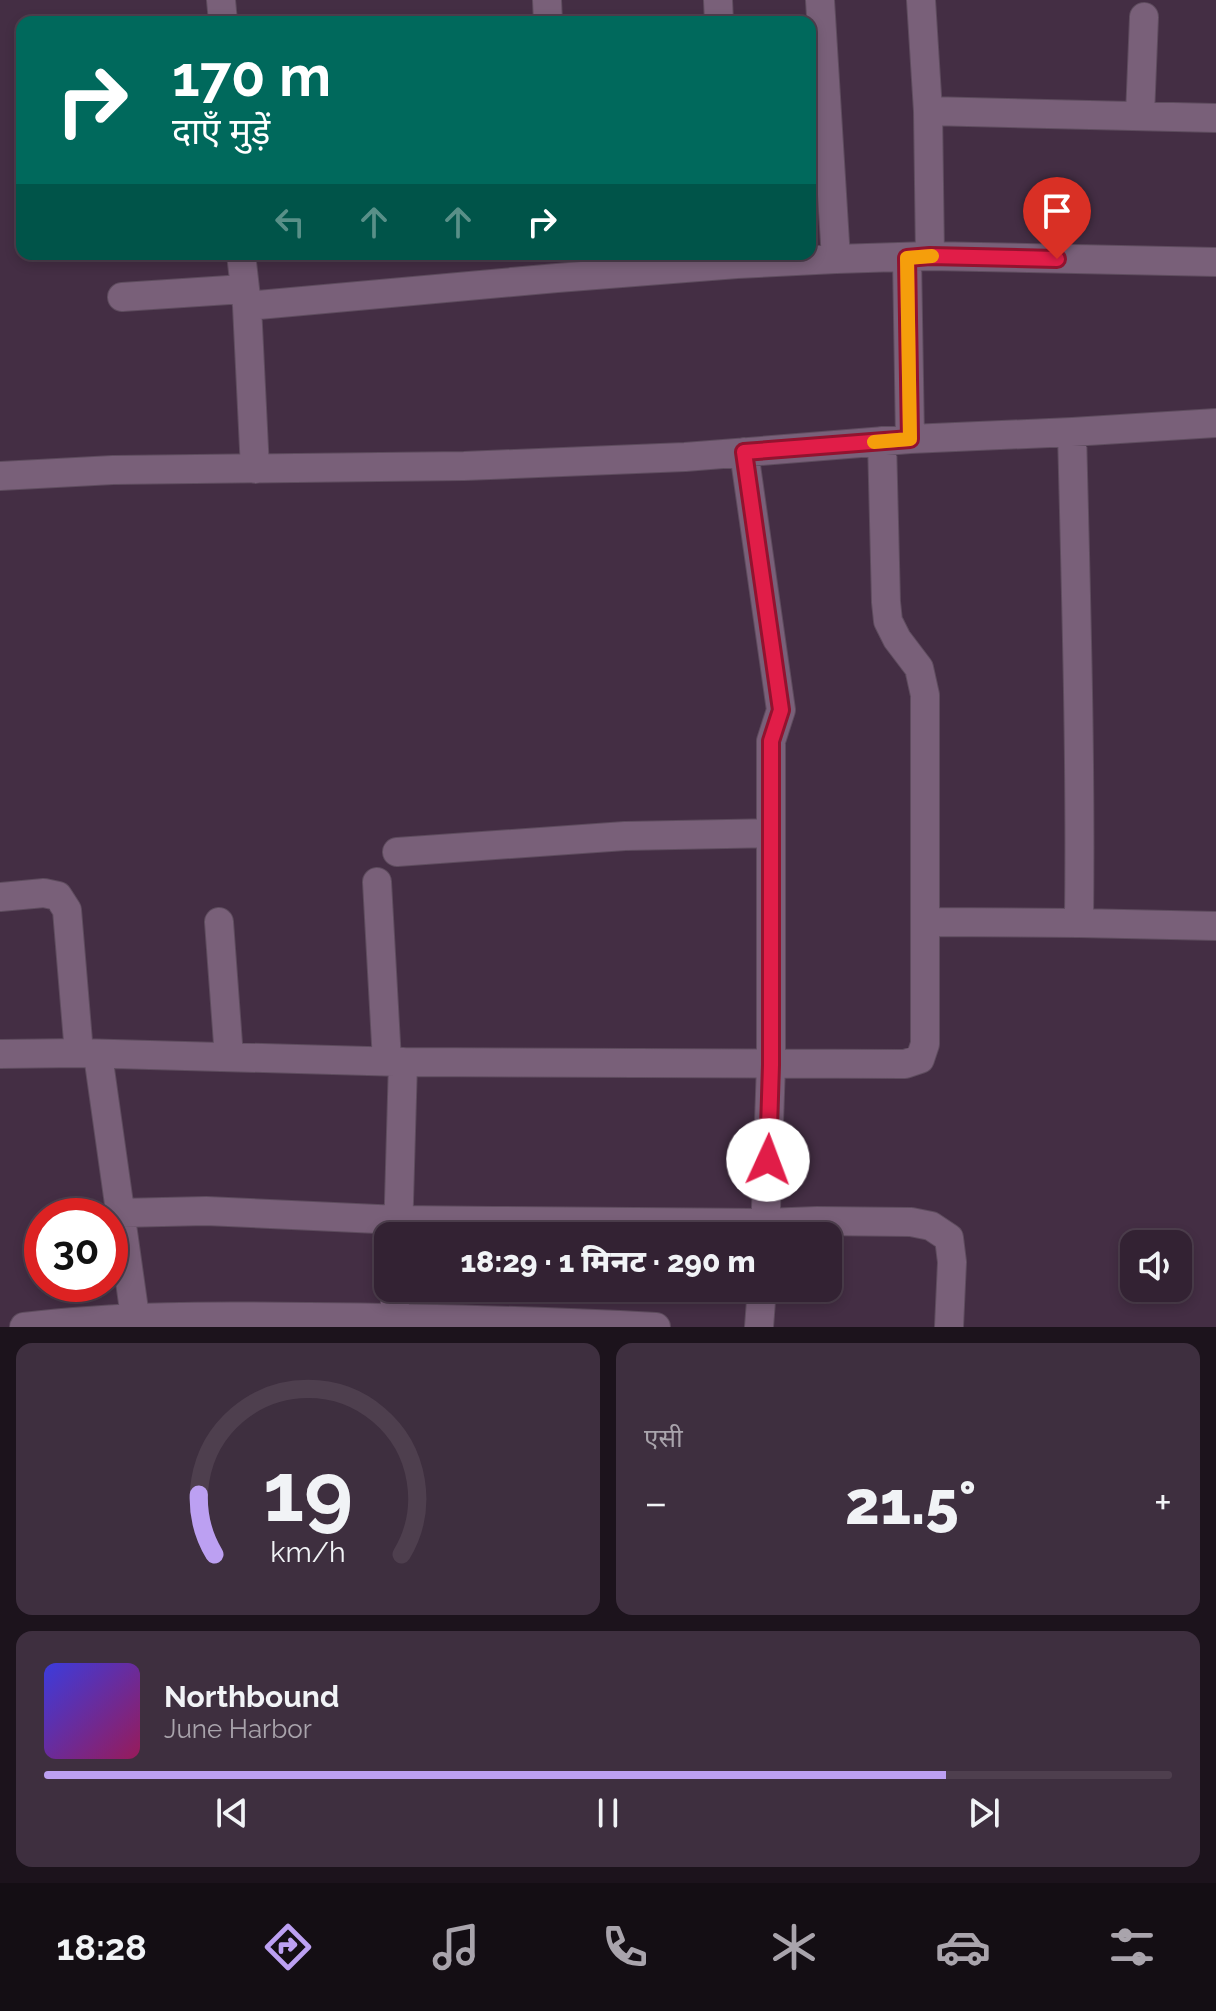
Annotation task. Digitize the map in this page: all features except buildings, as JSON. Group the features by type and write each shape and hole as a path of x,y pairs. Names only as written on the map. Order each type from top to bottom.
{"street":[{"path":"820,0 836,259"},
{"path":"910,439 928,111 921,0"},
{"path":"1140,115 1144,17"},
{"path":"928,111 1216,118"},
{"path":"816,259 919,257 1216,262"},
{"path":"242,260 255,469"},
{"path":"122,297 246,298 557,266 710,260"},
{"path":"0,476 113,470 464,466 685,457 910,439 1216,423"},
{"path":"1072,432 1078,656 1079,923"},
{"path":"0,1054 771,1065 905,1064 920,1059 925,1044 925,695 919,668 888,621 882,441"},
{"path":"744,452 781,710 771,741 771,1065 765,1222"},
{"path":"397,852 625,836 771,833"},
{"path":"377,882 395,1062 399,1222"},
{"path":"0,897 44,893 58,896 67,910 88,1054 117,1198"},
{"path":"219,922 229,1057"},
{"path":"925,922 1216,926"},
{"path":"128,1213 206,1211 374,1226"},
{"path":"811,1222 911,1222 931,1226 949,1238 952,1262 949,1327"},
{"path":"128,1268 135,1317"},
{"path":"394,1317 395,1302"},
{"path":"759,1327 761,1302"},
{"path":"24,1327 135,1317 394,1317 656,1327"}],"slow traffic":[{"path":"874,442 910,439 907,258 932,256"}],"route":[{"path":"768,1160 771,741 781,710 744,452 910,439 907,258 1057,259"}]}
